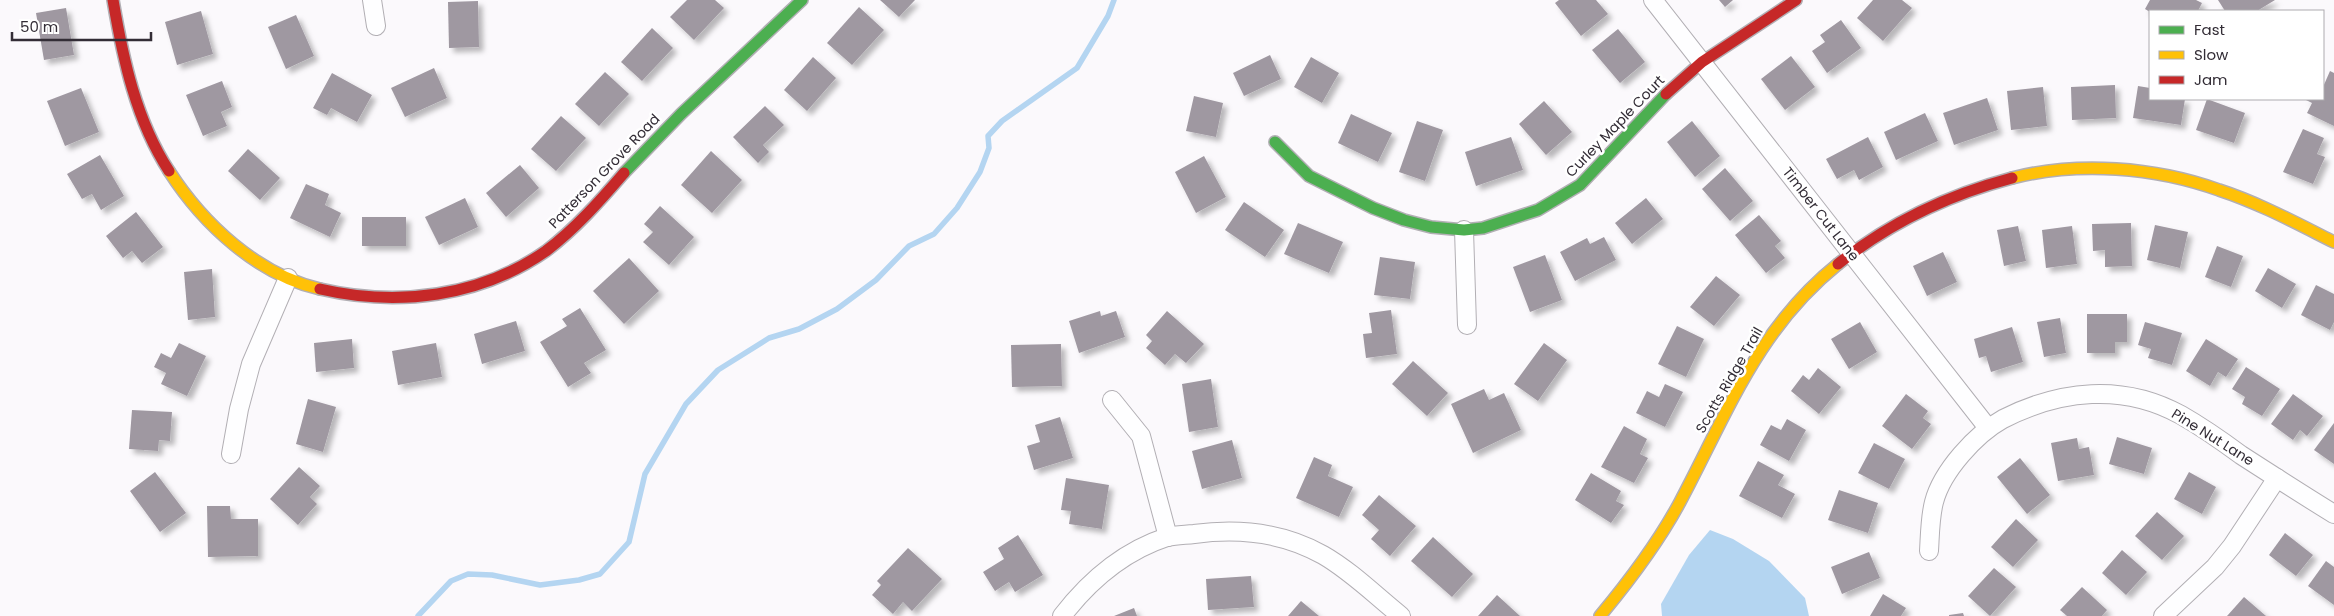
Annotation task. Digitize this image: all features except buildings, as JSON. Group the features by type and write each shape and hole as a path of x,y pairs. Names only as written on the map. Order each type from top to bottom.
{"street":[{"name":"Patterson Grove Road","path":"113,0 124,58 150,134 166,167 200,213 224,235 252,256 288,278 352,296 375,298 409,297 469,287 527,263 558,241 572,228 663,132 802,0"},
{"path":"372,0 376,26"},
{"name":"Timber Cut Lane","path":"1653,0 1988,428"},
{"name":"Curley Maple Court","path":"1275,142 1309,176 1340,193 1404,220 1432,227 1464,230 1483,228 1520,218 1557,201 1580,185 1656,105 1702,62 1796,0"},
{"name":"Scotts Ridge Trail","path":"1600,616 1630,580 1657,540 1742,382 1775,328 1808,290 1851,253 1900,219 1933,202 1972,188 2044,172 2080,170 2153,174 2214,188 2248,200 2332,237"},
{"path":"1464,230 1468,325"},
{"path":"231,454 239,409 251,364 288,278"},
{"name":"Pine Nut Lane","path":"1929,551 1934,501 1944,479 1962,454 1988,428 2043,401 2066,396 2098,393 2126,396 2180,414 2334,514"},
{"path":"1112,400 1141,436 1168,537"},
{"path":"2164,616 2215,567 2232,546 2277,478"},
{"path":"1062,616 1075,598 1120,560 1168,537 1234,531 1263,534 1295,543 1322,555 1344,569 1402,616"}],"water":[{"path":"1710,530 1733,539 1769,561 1805,598 1809,616 1662,616 1661,604 1689,555"}],"waterway":[{"path":"418,616 451,581 468,574 492,575 540,585 579,580 600,574 629,542 645,474 686,404 718,370 769,338 799,329 837,309 876,280 909,246 934,234 957,208 980,172 989,148 988,136 1002,121 1077,68 1108,16 1114,0"}],"traffic: fast":[{"path":"624,173 681,114 802,0"},
{"path":"1275,142 1309,176 1373,208 1404,220 1431,227 1464,230 1483,228 1538,210 1580,185 1666,94"}],"traffic: slow":[{"path":"2012,178 2063,169 2090,168 2116,169 2169,176 2194,182 2248,201 2334,242"},
{"path":"169,171 198,210 234,245 275,272 297,282 320,289"},
{"path":"1600,616 1643,561 1662,532 1680,502 1746,374 1765,345 1786,316 1810,289 1838,264"}],"traffic: jam":[{"path":"113,0 132,89 148,131 169,171"},
{"path":"1666,94 1702,62 1796,0"},
{"path":"320,289 379,297 408,297 438,294 494,279 521,267 546,251 587,214 624,173"},
{"path":"1838,264 1857,249 1920,212 1965,193 2012,178"}]}
